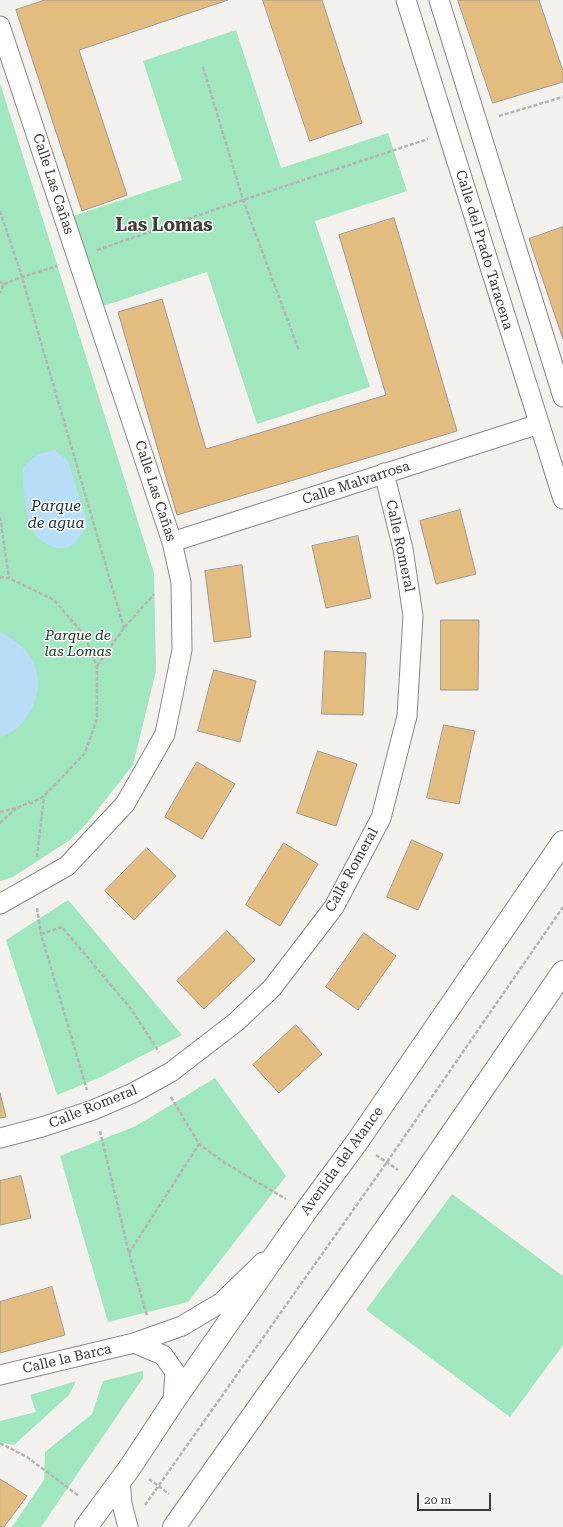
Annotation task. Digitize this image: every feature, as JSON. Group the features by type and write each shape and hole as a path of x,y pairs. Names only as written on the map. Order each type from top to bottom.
{"main road":[{"name":"Avenida del Atance","path":"92,1519 306,1211 357,1142 563,842"},
{"path":"174,1527 418,1182 563,972"}],"street":[{"name":"Calle del Prado Taracena","path":"406,0 563,499"},
{"path":"439,0 563,397"},
{"name":"Calle Las Cañas","path":"0,26 172,542 181,582 182,650 164,734 125,804 67,866 0,904"},
{"name":"Calle Malvarrosa","path":"172,542 539,424"},
{"name":"Calle Romeral","path":"0,1138 42,1127 93,1110 133,1093 171,1072 236,1022 272,988 334,907 381,818 408,716 413,616 403,549 384,473"},
{"name":"Calle la Barca","path":"0,1375 134,1343 182,1326 222,1302 285,1242"},
{"path":"134,1343 163,1355 175,1372 173,1402"},
{"path":"125,1473 122,1504 128,1527"}],"path":[{"path":"203,67 243,200 299,351"},
{"path":"477,122 563,97"},
{"path":"0,293 4,284 77,257 447,132"},
{"path":"0,211 22,277 124,628"},
{"path":"0,282 4,284"},
{"path":"0,517 9,578"},
{"path":"0,577 9,578 54,600 85,636 97,667 97,719 84,753 44,796 30,804"},
{"path":"97,667 124,628 154,594"},
{"path":"44,796 34,885 41,934 93,1110"},
{"path":"0,812 18,808 44,796"},
{"path":"0,823 18,808"},
{"path":"142,1509 387,1162 563,907"},
{"path":"41,934 62,927 131,1009 162,1057"},
{"path":"170,1096 199,1144 226,1163 306,1211"},
{"path":"106,1128 99,1130 129,1253 148,1322"},
{"path":"357,1142 418,1182"},
{"path":"129,1253 199,1144"},
{"path":"0,1443 26,1457 92,1519"},
{"path":"125,1473 158,1486 188,1507"}],"green space":[{"path":"236,30 281,168 388,133 407,191 315,221 370,387 257,424 207,272 97,308 67,218 182,180 143,61"},
{"name":"Parque de las Lomas","path":"0,83 154,573 156,671 133,765 87,823 70,840 13,877 0,881"},
{"path":"68,900 182,1035 101,1077 57,1095 6,940"},
{"path":"215,1078 286,1176 188,1302 108,1322 60,1156 136,1126"},
{"path":"452,1194 563,1276 563,1345 510,1417 366,1310"},
{"path":"143,1371 143,1378 41,1527 12,1527 44,1480 45,1452 92,1414 103,1381"},
{"path":"76,1381 69,1395 14,1445 0,1442 0,1421 36,1412 30,1395"}],"water":[{"name":"Parque de agua","path":"55,450 68,461 88,525 76,542 66,548 54,547 47,544 33,532 26,509 23,483 23,468 37,455"},
{"path":"0,632 22,647 30,657 38,678 38,690 35,702 23,722 9,734 0,737"}],"building":[{"path":"45,0 228,0 79,50 127,195 82,211 16,10"},
{"path":"263,0 322,0 362,123 310,141"},
{"path":"458,0 539,0 563,71 563,82 493,103"},
{"path":"394,218 457,431 177,515 118,312 162,299 206,449 386,395 339,235"},
{"path":"563,227 563,339 529,239"},
{"path":"460,510 476,574 436,584 420,521"},
{"path":"358,536 371,598 326,608 312,546"},
{"path":"242,565 251,637 214,642 205,571"},
{"path":"441,620 479,620 478,690 441,690"},
{"path":"325,651 366,653 363,715 322,714"},
{"path":"214,670 256,681 240,742 198,731"},
{"path":"444,725 475,731 459,804 427,798"},
{"path":"318,751 357,764 336,826 297,813"},
{"path":"197,762 235,784 202,839 165,817"},
{"path":"412,840 443,854 418,910 387,897"},
{"path":"284,843 318,864 280,926 246,905"},
{"path":"147,848 176,876 134,920 105,891"},
{"path":"227,931 255,960 204,1009 177,981"},
{"path":"364,933 396,956 358,1010 326,987"},
{"path":"296,1025 322,1054 279,1093 253,1065"},
{"path":"0,1093 6,1117 0,1118"},
{"path":"21,1176 31,1218 0,1225 0,1181"},
{"path":"52,1287 65,1335 0,1353 0,1302"},
{"path":"0,1479 27,1496 4,1527 0,1527"}],"district":[{"name":"Las Lomas","path":"164,226"}]}
